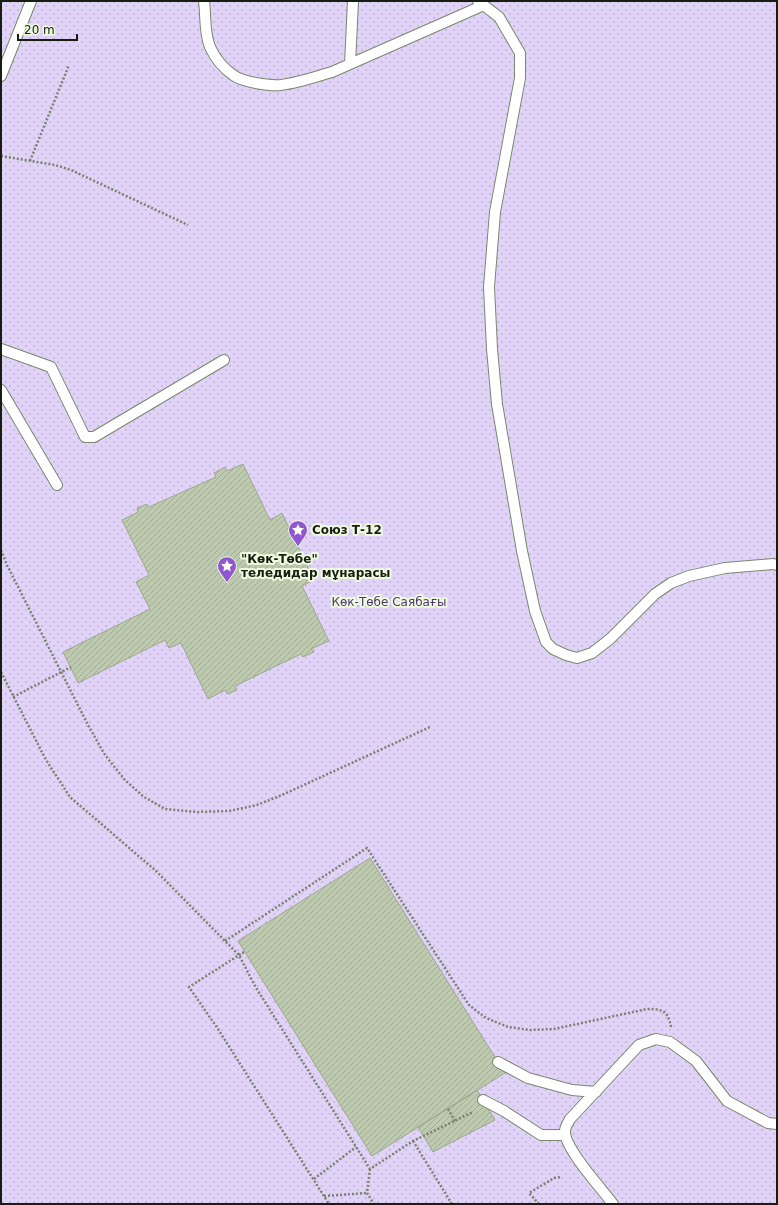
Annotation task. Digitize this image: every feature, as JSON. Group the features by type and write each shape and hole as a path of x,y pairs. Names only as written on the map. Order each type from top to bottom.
{"lane":[{"path":"1,76 31,1"},
{"path":"204,1 206,32 210,46 218,61 234,76 255,83 280,85 308,80 332,72 481,3 499,17 520,53 520,78 495,212 489,287 492,349 497,404 522,551 535,611 546,642 553,650 577,658 592,653 610,639 655,594 671,583 689,576 725,568 773,564 777,565"},
{"path":"350,64 353,1"},
{"path":"1,349 51,367 85,437 94,437 224,360"},
{"path":"1,390 57,485"},
{"path":"613,1204 566,1142 564,1130 570,1119 639,1045 656,1039 670,1042 696,1061 727,1101 768,1123 777,1124"},
{"path":"498,1062 528,1078 572,1090 596,1092"},
{"path":"483,1100 504,1111 541,1135 565,1135"}],"path":[{"path":"30,161 69,65"},
{"path":"1,156 55,165 71,170 188,226"},
{"path":"1,550 6,565 88,725 106,755 124,780 144,797 165,808 197,812 230,812 257,805 430,727"},
{"path":"13,697 71,667"},
{"path":"1,672 46,760 70,797 156,871 238,955 254,986 370,1169 368,1193 374,1204"},
{"path":"225,940 367,848 469,1005 486,1018 508,1027 530,1030 554,1029 647,1009 659,1009 666,1013 670,1021 672,1030 670,1042"},
{"path":"244,952 188,987 218,1029 329,1204"},
{"path":"448,1109 455,1120"},
{"path":"370,1169 413,1141 474,1111"},
{"path":"413,1141 452,1204"},
{"path":"314,1179 356,1147"},
{"path":"539,1204 529,1194 554,1178 561,1178"},
{"path":"324,1196 368,1193"}],"green space":[{"name":"Көк-Төбе Саябағы","path":"1,1 777,1 777,1204 1,1204"}],"building":[{"path":"243,464 270,520 282,513 314,580 302,586 329,641 311,649 314,652 303,657 301,654 235,686 237,690 227,694 225,690 208,699 181,643 169,648 165,640 78,683 63,652 150,609 136,582 149,575 122,520 138,512 137,508 147,504 149,507 216,477 214,473 225,467 227,471"},
{"path":"370,858 505,1073 372,1156 238,941"},
{"path":"477,1090 495,1120 433,1152 418,1127"}],"place":[{"name":"Союз Т-12","path":"298,547"},
{"name":"\"Көк-Төбе\" теледидар мұнарасы","path":"227,583"}]}
